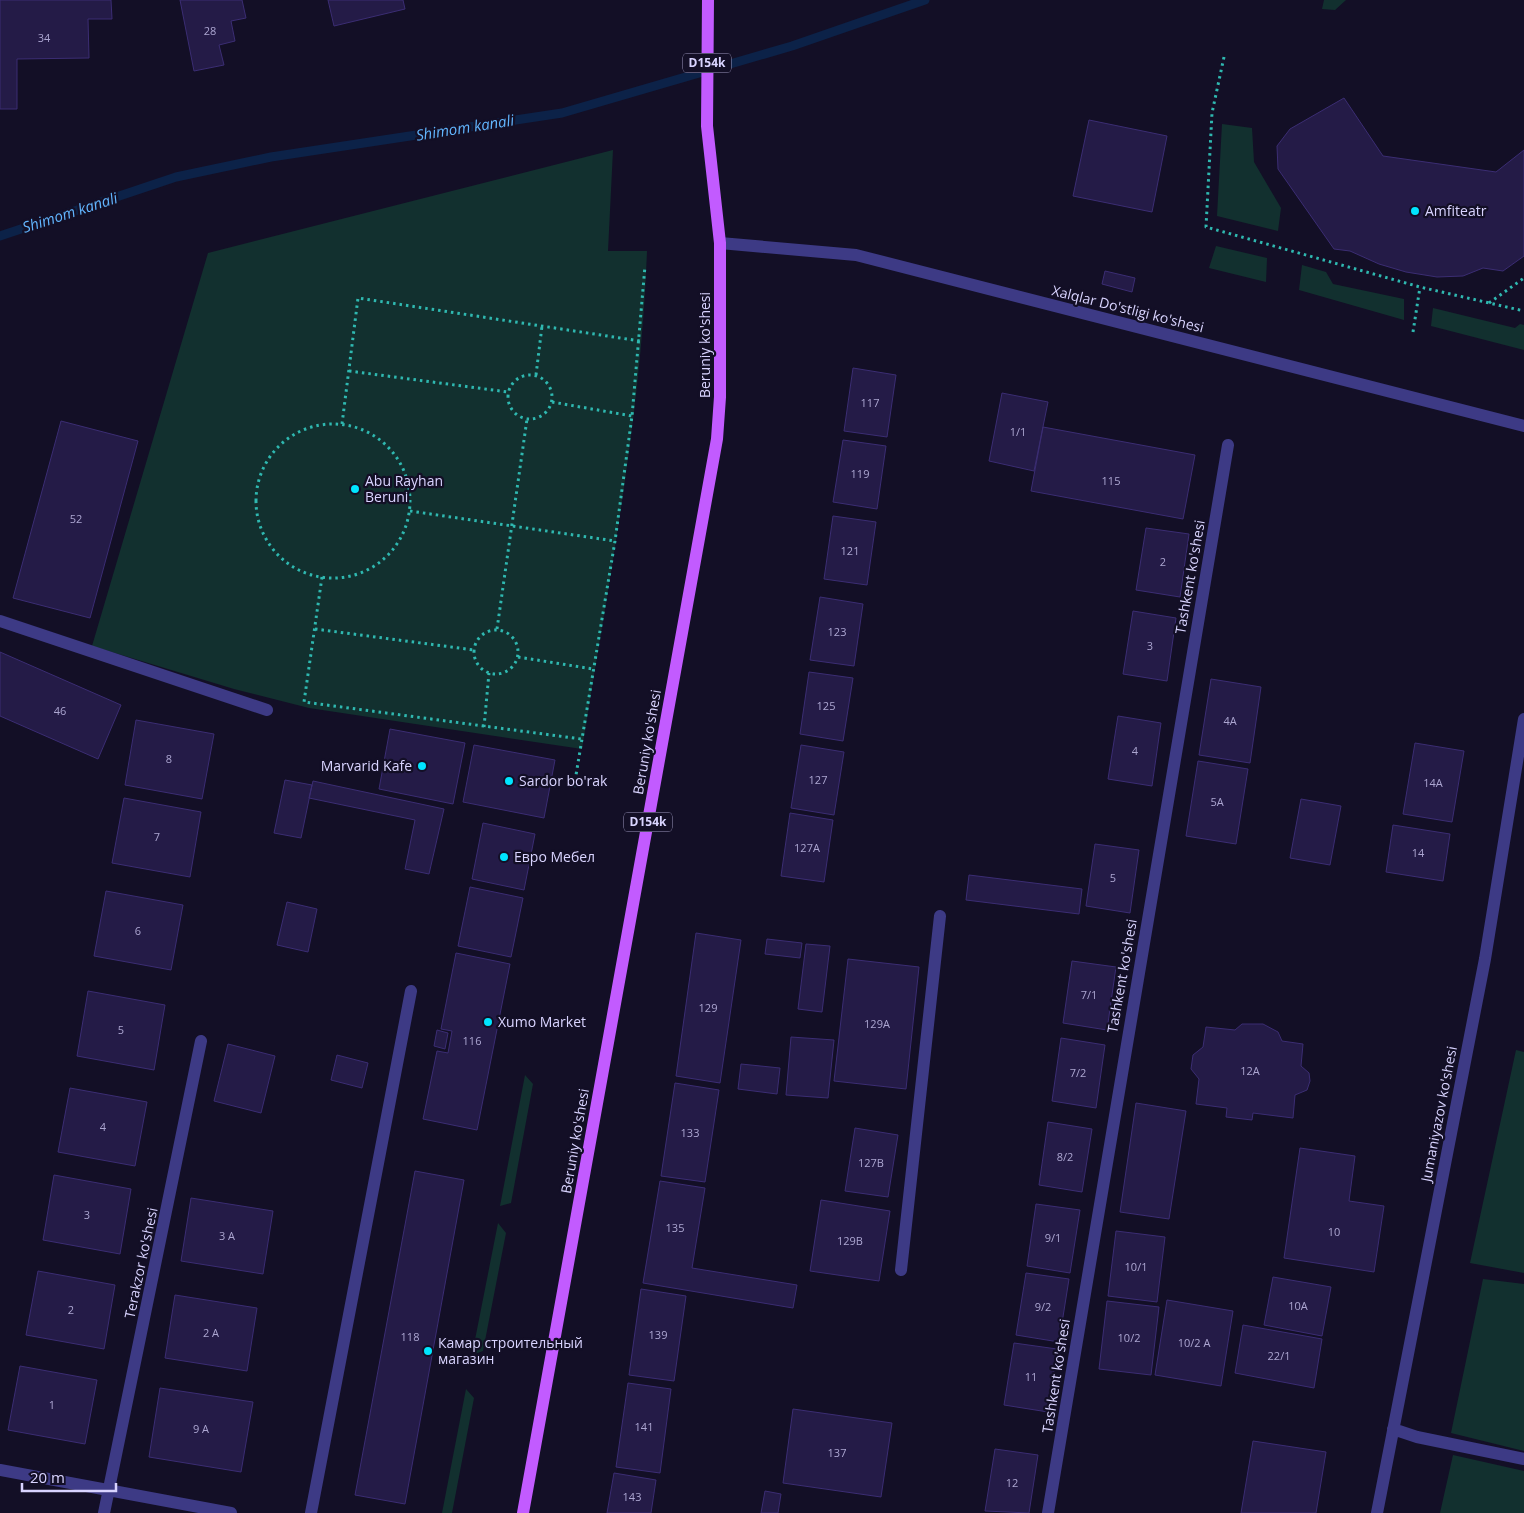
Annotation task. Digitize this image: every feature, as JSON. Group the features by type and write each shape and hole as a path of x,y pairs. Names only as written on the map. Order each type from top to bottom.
{"main road":[{"name":"Beruniy ko'shesi","path":"523,1513 717,439 720,397 720,243 707,126 708,0"}],"street":[{"name":"Xalqlar Do'stligi ko'shesi","path":"720,243 856,255 1524,426"},
{"name":"Tashkent ko'shesi","path":"1048,1513 1228,445"},
{"path":"0,621 267,710"},
{"name":"Jumaniyazov ko'shesi","path":"1377,1513 1484,960 1524,719"},
{"path":"901,1270 940,916"},
{"path":"311,1513 411,992"},
{"name":"Terakzor ko'shesi","path":"104,1513 201,1041"},
{"path":"1393,1430 1417,1437 1524,1459"},
{"path":"0,1470 231,1513"}],"path":[{"path":"1224,57 1212,113 1206,227 1420,287 1524,311"},
{"path":"574,787 615,541 632,416 645,266"},
{"path":"1489,303 1524,278"},
{"path":"1413,332 1420,287"},
{"path":"342,424 358,298 640,341"},
{"path":"536,375 542,326"},
{"path":"349,370 508,392"},
{"path":"536,375 547,381 551,388 552,402 544,415 538,418 527,419 516,415 511,409 508,392 514,381 519,377 536,375"},
{"path":"552,402 632,416"},
{"path":"496,629 527,419"},
{"path":"342,424 366,431 386,444 401,464 409,486 410,511 402,536 386,558 363,572 337,579 311,575 287,563 269,544 258,519 256,493 263,469 276,449 295,434 318,425 342,424"},
{"path":"410,511 615,541"},
{"path":"322,576 304,702 581,739"},
{"path":"315,629 474,650"},
{"path":"496,629 513,636 517,642 518,657 510,670 496,674 489,673 477,664 474,650 480,636 496,629"},
{"path":"518,657 593,669"},
{"path":"484,727 489,673"}],"green space":[{"path":"1324,0 1346,0 1335,10 1322,9"},
{"path":"1222,124 1252,128 1254,162 1281,208 1278,231 1217,216"},
{"path":"613,150 608,251 647,251 644,314 631,439 582,749 309,708 234,689 92,646 208,253"},
{"path":"1216,246 1267,258 1266,282 1209,268"},
{"path":"1302,265 1326,272 1333,284 1404,299 1404,320 1299,290"},
{"path":"1433,308 1515,328 1520,324 1524,325 1524,350 1431,326"},
{"path":"1516,1050 1524,1052 1524,1273 1470,1263"},
{"path":"525,1075 533,1084 511,1203 500,1206"},
{"path":"498,1223 506,1233 483,1351 472,1355"},
{"path":"1483,1279 1524,1284 1524,1451 1451,1433"},
{"path":"466,1389 474,1398 452,1513 442,1513"},
{"path":"1453,1455 1524,1471 1524,1513 1440,1513"}],"building":[{"path":"0,0 111,0 112,19 88,19 89,58 17,59 17,109 0,109"},
{"path":"180,0 242,0 246,18 231,21 235,41 219,45 224,65 194,71"},
{"path":"328,0 403,0 405,9 334,26"},
{"name":"Amfiteatr","path":"1344,98 1383,156 1496,172 1524,150 1524,256 1503,271 1483,268 1463,276 1437,277 1406,272 1379,264 1350,251 1334,249 1278,169 1277,146 1290,129"},
{"path":"1089,120 1167,136 1152,212 1073,196"},
{"path":"1105,271 1135,278 1132,292 1102,284"},
{"path":"853,368 896,375 887,437 844,431"},
{"path":"1002,393 1048,402 1034,471 989,461"},
{"path":"61,421 138,441 90,618 13,598"},
{"path":"1043,427 1195,455 1183,519 1031,491"},
{"path":"843,440 886,446 877,509 833,502"},
{"path":"833,516 876,522 867,585 824,579"},
{"path":"1146,528 1189,534 1180,597 1136,590"},
{"path":"820,597 863,604 854,666 810,660"},
{"path":"1133,611 1176,618 1167,681 1123,674"},
{"path":"0,652 121,705 98,759 0,716"},
{"path":"809,672 853,678 843,741 800,734"},
{"path":"1211,679 1261,687 1250,763 1199,755"},
{"path":"1118,716 1161,723 1152,786 1108,779"},
{"path":"136,720 214,734 202,799 125,785"},
{"name":"Marvarid Kafe","path":"390,729 465,743 453,804 379,789"},
{"path":"1415,743 1464,751 1452,822 1403,814"},
{"name":"Sardor bo'rak","path":"474,745 555,760 544,818 463,802"},
{"path":"801,745 844,752 834,815 791,808"},
{"path":"1198,761 1248,769 1236,844 1186,836"},
{"path":"285,780 312,785 301,838 274,833"},
{"path":"313,781 444,809 429,874 405,869 415,820 309,798"},
{"path":"124,798 201,812 190,877 112,863"},
{"path":"1301,799 1341,806 1330,865 1290,858"},
{"path":"790,813 833,820 824,882 781,876"},
{"name":"Евро Мебел","path":"483,823 535,834 524,890 472,879"},
{"path":"1393,825 1450,834 1443,881 1386,872"},
{"path":"1095,844 1139,850 1130,913 1086,906"},
{"path":"969,875 1082,889 1079,914 966,900"},
{"path":"470,887 523,898 511,957 458,946"},
{"path":"106,891 183,905 171,970 94,956"},
{"path":"287,902 317,909 308,952 277,945"},
{"path":"696,933 741,940 720,1083 676,1076"},
{"path":"767,939 802,943 800,958 765,954"},
{"path":"806,944 830,946 822,1012 798,1009"},
{"path":"456,953 510,964 477,1130 423,1119 437,1051 448,1053 452,1031 441,1029"},
{"path":"848,959 919,967 906,1089 834,1081"},
{"path":"1072,961 1116,967 1107,1030 1063,1023"},
{"path":"88,991 165,1005 154,1070 77,1056"},
{"path":"1242,1024 1263,1024 1278,1032 1282,1041 1303,1044 1301,1066 1309,1073 1310,1081 1307,1090 1295,1095 1293,1118 1253,1113 1252,1120 1226,1117 1227,1108 1196,1104 1199,1079 1191,1069 1193,1055 1203,1047 1206,1027 1235,1030"},
{"path":"437,1030 448,1033 445,1049 434,1046"},
{"path":"791,1037 834,1040 828,1098 786,1095"},
{"path":"1061,1038 1105,1045 1096,1108 1052,1101"},
{"path":"228,1044 275,1056 261,1113 214,1101"},
{"path":"337,1055 368,1063 362,1088 331,1080"},
{"path":"741,1064 780,1068 777,1094 738,1089"},
{"path":"675,1083 719,1090 705,1182 661,1176"},
{"path":"70,1088 147,1102 135,1166 58,1152"},
{"path":"1136,1103 1186,1111 1169,1219 1120,1212"},
{"path":"1048,1122 1092,1129 1082,1192 1039,1185"},
{"path":"855,1128 898,1135 888,1197 845,1191"},
{"path":"1300,1148 1355,1156 1349,1201 1384,1206 1374,1272 1284,1258"},
{"path":"415,1171 464,1180 405,1504 355,1495"},
{"path":"54,1175 131,1189 120,1254 43,1240"},
{"path":"660,1181 705,1188 692,1268 797,1285 793,1308 643,1283"},
{"path":"191,1198 273,1211 263,1274 181,1261"},
{"path":"821,1200 890,1211 879,1281 810,1271"},
{"path":"1036,1204 1080,1210 1070,1273 1027,1266"},
{"path":"1116,1231 1165,1237 1157,1302 1108,1296"},
{"path":"38,1271 115,1285 104,1349 26,1335"},
{"path":"1026,1273 1069,1279 1059,1342 1016,1335"},
{"path":"1273,1277 1331,1287 1322,1336 1264,1325"},
{"path":"641,1289 686,1296 674,1381 629,1375"},
{"path":"175,1295 257,1308 247,1371 165,1358"},
{"path":"1167,1300 1233,1311 1221,1386 1155,1375"},
{"path":"1107,1301 1159,1307 1151,1375 1099,1369"},
{"path":"1243,1325 1322,1339 1314,1388 1235,1373"},
{"path":"1014,1343 1057,1349 1048,1412 1004,1405"},
{"path":"20,1366 97,1380 85,1444 8,1430"},
{"path":"628,1383 671,1389 660,1473 616,1467"},
{"path":"160,1388 253,1402 241,1472 149,1457"},
{"path":"793,1409 892,1423 881,1497 783,1483"},
{"path":"1253,1441 1326,1452 1316,1513 1241,1513"},
{"path":"995,1449 1038,1455 1029,1513 985,1511"},
{"path":"614,1473 656,1480 651,1513 607,1513"},
{"path":"765,1491 781,1494 778,1513 761,1513"}],"waterway":[{"name":"Shimom kanali","path":"0,236 176,177 271,157 562,113 792,46 925,0"}],"place":[{"name":"Amfiteatr","path":"1415,211"},
{"name":"Abu Rayhan Beruni","path":"355,489"},
{"name":"Marvarid Kafe","path":"422,766"},
{"name":"Sardor bo'rak","path":"509,781"},
{"name":"Евро Мебел","path":"504,857"},
{"name":"Xumo Market","path":"488,1022"},
{"name":"Камар строительный магазин","path":"428,1351"}]}
